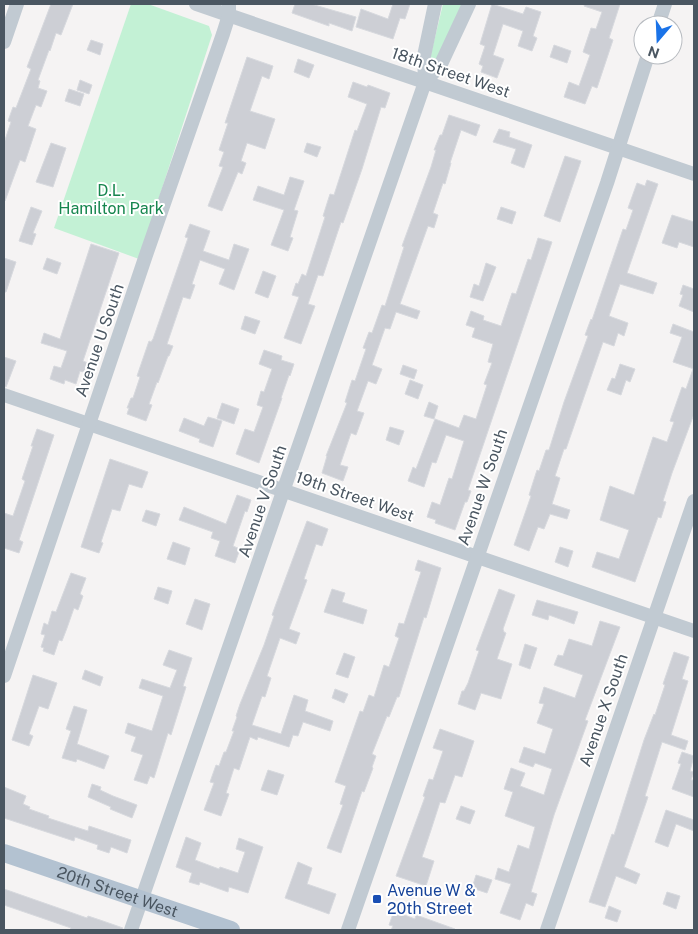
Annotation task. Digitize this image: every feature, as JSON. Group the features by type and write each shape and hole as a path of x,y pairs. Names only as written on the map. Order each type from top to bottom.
{"main road":[{"name":"20th Street West","path":"4,853 231,930"}],"street":[{"path":"4,42 17,4"},
{"name":"18th Street West","path":"196,4 229,9 426,82 694,174"},
{"name":"Avenue U South","path":"4,676 229,9 239,4"},
{"name":"Avenue V South","path":"426,82 424,56 435,4"},
{"name":"Avenue V South","path":"131,930 426,82 441,64 469,4"},
{"name":"Avenue W South","path":"348,930 645,65"},
{"name":"19th Street West","path":"4,395 694,631"},
{"name":"Avenue X South","path":"547,930 694,501"}],"green space":[{"name":"D.L. Hamilton Park","path":"131,4 148,4 209,26 212,35 139,259 54,228"},
{"path":"443,4 462,4 436,61 433,62 430,58"}],"building":[{"path":"51,4 73,4 61,35 56,33 38,80 40,81 38,88 47,91 41,107 36,105 28,126 36,129 25,162 20,160 4,201 4,143 11,122 8,121 13,107 16,108 31,69 27,67"},
{"path":"295,4 311,4 356,17 352,31 329,23 329,26 292,13"},
{"path":"393,4 410,4 405,19 400,18 393,39 356,27 361,9 388,19"},
{"path":"492,4 523,14 526,7 541,12 533,36 537,38 532,51 518,46 523,31 503,24 493,55 504,59 497,78 481,72 483,66 479,64 485,46 480,44"},
{"path":"585,4 620,4 609,38 613,40 597,88 592,86 585,104 564,97 569,82 579,86 590,55 583,52 591,28 596,29 602,12 584,6"},
{"path":"91,40 103,44 100,55 87,50"},
{"path":"554,45 571,51 567,63 550,57"},
{"path":"247,57 273,66 269,79 262,76 250,111 275,119 265,149 247,143 241,161 246,163 242,174 238,172 222,211 208,206 223,167 219,166 224,152 219,150 228,123 225,123"},
{"path":"298,59 314,65 309,78 294,72"},
{"path":"80,80 92,85 89,94 77,90"},
{"path":"353,82 390,93 385,108 381,107 362,169 343,223 341,222 323,276 318,275 308,304 315,306 301,344 284,338 299,297 292,295 296,283 298,284 302,274 306,276 325,217 323,216 330,194 334,195 355,130 357,131 367,104 348,97"},
{"path":"69,89 84,94 80,106 65,101"},
{"path":"449,115 480,125 476,136 461,130 445,184 443,183 433,213 438,215 434,228 428,226 400,304 420,311 417,319 396,312 390,329 385,328 372,365 382,369 376,384 368,381 357,411 364,413 356,435 351,433 340,465 348,467 343,481 322,473 326,456 347,403 345,402 352,380 355,381 366,349 363,348 369,332 372,333 382,305 385,306 404,247 402,246 431,167 436,150 434,150"},
{"path":"499,129 510,132 509,137 532,145 524,168 511,163 516,149 493,142"},
{"path":"51,143 66,148 53,187 36,182"},
{"path":"307,143 321,147 317,157 304,152"},
{"path":"565,156 581,161 560,222 544,216"},
{"path":"290,177 304,181 294,210 298,211 290,237 293,238 288,251 271,245 284,210 253,200 258,186 284,195"},
{"path":"647,180 658,184 627,273 657,283 653,294 620,284 609,316 628,323 624,336 618,333 614,346 603,342 555,476 560,478 552,504 570,510 567,519 550,514 544,529 538,527 529,551 514,545 531,496 529,495 537,470 539,471 546,450 549,450 588,336 585,335 592,320 623,229 626,230 633,210 628,208 637,183 645,186"},
{"path":"31,207 42,211 33,233 36,234 32,245 19,241"},
{"path":"501,207 516,212 512,224 497,219"},
{"path":"672,215 694,222 694,247 679,242 677,248 662,243"},
{"path":"190,224 210,231 203,251 229,260 234,244 249,249 234,290 219,284 225,269 200,260 192,284 195,285 190,299 183,297 167,344 173,346 149,404 152,405 146,421 127,414 129,408 127,408 131,398 133,398 140,377 137,376 149,341 151,342 153,339 188,238 185,237"},
{"path":"538,238 552,242 468,490 471,491 455,530 435,523 436,520 427,517 432,502 440,505 449,478 452,479 464,441 446,435 436,463 432,462 424,487 408,481 413,467 416,469 435,419 459,428 464,415 476,419 487,385 484,384 492,363 488,362 493,344 472,337 475,328 466,325 471,311 484,316 483,320 501,326 512,293 516,294 528,259 531,260"},
{"path":"91,244 119,253 83,361 88,363 84,372 80,371 76,384 65,380 64,384 50,379 54,366 61,368 67,351 41,343 44,333 60,339"},
{"path":"4,258 16,262 6,292 4,292"},
{"path":"47,258 61,263 57,274 43,269"},
{"path":"486,263 496,267 483,301 470,297 474,284 479,286"},
{"path":"263,271 276,276 268,298 255,293"},
{"path":"683,285 694,289 694,312 679,306 683,295 680,294"},
{"path":"245,316 260,321 255,334 241,329"},
{"path":"673,324 694,332 694,369 673,362 682,337 670,333"},
{"path":"264,350 282,356 281,360 294,364 259,463 236,454 245,429 254,432 263,407 257,405 261,391 264,392 272,369 259,364"},
{"path":"4,357 16,361 6,387 4,386"},
{"path":"620,364 635,369 630,382 626,380 621,395 607,390 612,378 615,379"},
{"path":"403,365 417,370 414,379 400,374"},
{"path":"693,369 694,414 663,501 666,502 661,518 658,517 635,582 592,567 597,552 619,559 629,530 600,520 610,486 634,495 653,437 667,442 674,422 670,421 682,387 686,389"},
{"path":"410,380 423,385 418,399 405,394"},
{"path":"429,402 438,406 434,419 424,416"},
{"path":"222,403 239,409 234,424 217,418"},
{"path":"208,417 222,421 213,447 199,442 200,439 179,431 184,418 204,426"},
{"path":"390,427 404,431 399,445 386,440"},
{"path":"37,429 54,435 19,540 23,542 19,553 4,548 4,513 13,516 25,481 22,479"},
{"path":"110,459 148,472 142,488 129,484 120,511 112,509 99,553 81,547"},
{"path":"237,495 251,500 247,512 245,511 233,546 240,549 235,563 215,556 220,541 211,538 213,532 179,520 184,507 226,524"},
{"path":"146,510 160,514 156,526 142,521"},
{"path":"307,521 328,529 322,546 316,544 304,579 307,580 289,629 300,633 296,644 280,638 267,676 271,678 265,697 262,696 252,725 281,734 294,695 308,700 305,711 333,721 330,731 303,722 298,736 293,735 289,747 258,737 257,740 250,737 239,770 234,768 226,793 229,794 221,816 204,810 214,783 210,782 216,765 219,766 234,731 232,731 240,704 264,645 274,616 272,615"},
{"path":"173,542 190,548 185,565 167,559"},
{"path":"560,547 573,551 568,567 555,562"},
{"path":"418,560 441,568 399,697 397,697 389,717 387,716 372,754 376,756 373,768 364,792 362,791 341,853 327,848 343,805 340,804 346,786 335,782 360,711 363,712 369,695 374,697 384,665 389,667 399,638 395,636 399,623 404,624 421,572 415,570"},
{"path":"71,573 86,578 80,594 83,596 78,610 74,608 62,641 59,640 54,655 43,651 44,648 41,647 45,635 41,634 44,623 48,625 52,611 56,612"},
{"path":"158,587 172,591 168,604 154,599"},
{"path":"332,589 345,593 342,602 367,610 363,624 324,612"},
{"path":"499,589 515,595 503,629 506,633 497,659 512,664 501,699 481,693 475,710 458,704 462,691 464,691 468,683 479,651 476,650"},
{"path":"195,599 210,604 202,630 186,624"},
{"path":"537,600 578,612 574,624 549,615 548,620 532,615"},
{"path":"600,621 620,627 585,720 588,721 554,815 531,892 537,894 533,906 526,903 520,920 500,913 511,884 495,879 498,868 509,872 518,845 529,849 535,827 505,816 513,792 504,789 511,768 525,773 520,786 544,795 552,769 535,763 533,767 519,762 524,747 545,754 553,729 537,723 544,704 539,703 544,687 575,698 583,675 554,665 558,655 563,656 569,639 592,646"},
{"path":"525,644 537,648 530,669 519,665"},
{"path":"169,650 192,658 183,686 186,687 171,735 168,733 154,778 150,776 147,784 134,780 143,755 131,751 136,737 125,733 128,723 152,731 163,696 139,688 142,679 170,688 177,670 163,665"},
{"path":"674,652 689,657 682,679 688,681 671,735 688,741 685,750 662,742 645,796 648,797 624,867 640,874 636,884 616,876 605,907 589,902 612,834 614,835 644,740 655,715"},
{"path":"344,653 355,657 348,678 336,674"},
{"path":"85,670 103,677 100,686 82,679"},
{"path":"33,675 57,683 48,709 39,706 29,734 33,736 29,746 12,740"},
{"path":"335,689 348,694 344,703 332,698"},
{"path":"74,706 87,710 77,744 109,756 104,769 77,759 76,762 62,758 71,731 66,729"},
{"path":"440,729 474,741 462,777 455,775 445,803 440,802 422,857 434,861 426,886 396,876 425,797 423,796 429,779 433,780 443,751 433,748"},
{"path":"682,752 694,756 690,771 694,772 691,780 694,780 694,797 672,789 681,764 678,763"},
{"path":"268,770 284,775 277,795 261,790"},
{"path":"92,784 101,787 100,790 137,805 132,818 88,797"},
{"path":"4,787 26,796 23,804 30,807 29,809 49,816 48,818 88,831 89,826 131,840 127,853 111,847 109,853 97,849 98,845 75,837 74,841 4,818"},
{"path":"461,806 475,811 470,824 456,819"},
{"path":"666,810 694,820 694,831 676,824 668,847 655,842"},
{"path":"186,837 201,843 195,860 219,869 220,867 238,873 245,852 236,849 239,838 263,847 248,893 229,887 228,892 200,882 199,885 189,882 192,873 176,867"},
{"path":"298,862 312,868 307,884 336,894 329,914 285,898"},
{"path":"476,875 492,880 487,893 472,888"},
{"path":"4,889 87,918 88,916 123,928 122,930 70,930 71,928 4,905"},
{"path":"667,892 680,896 676,909 663,904"},
{"path":"609,906 621,911 617,922 605,918"},
{"path":"394,911 415,919 416,915 455,930 391,930 393,926 389,925"}],"place":[{"name":"Avenue W & 20th Street","path":"377,899"}]}
